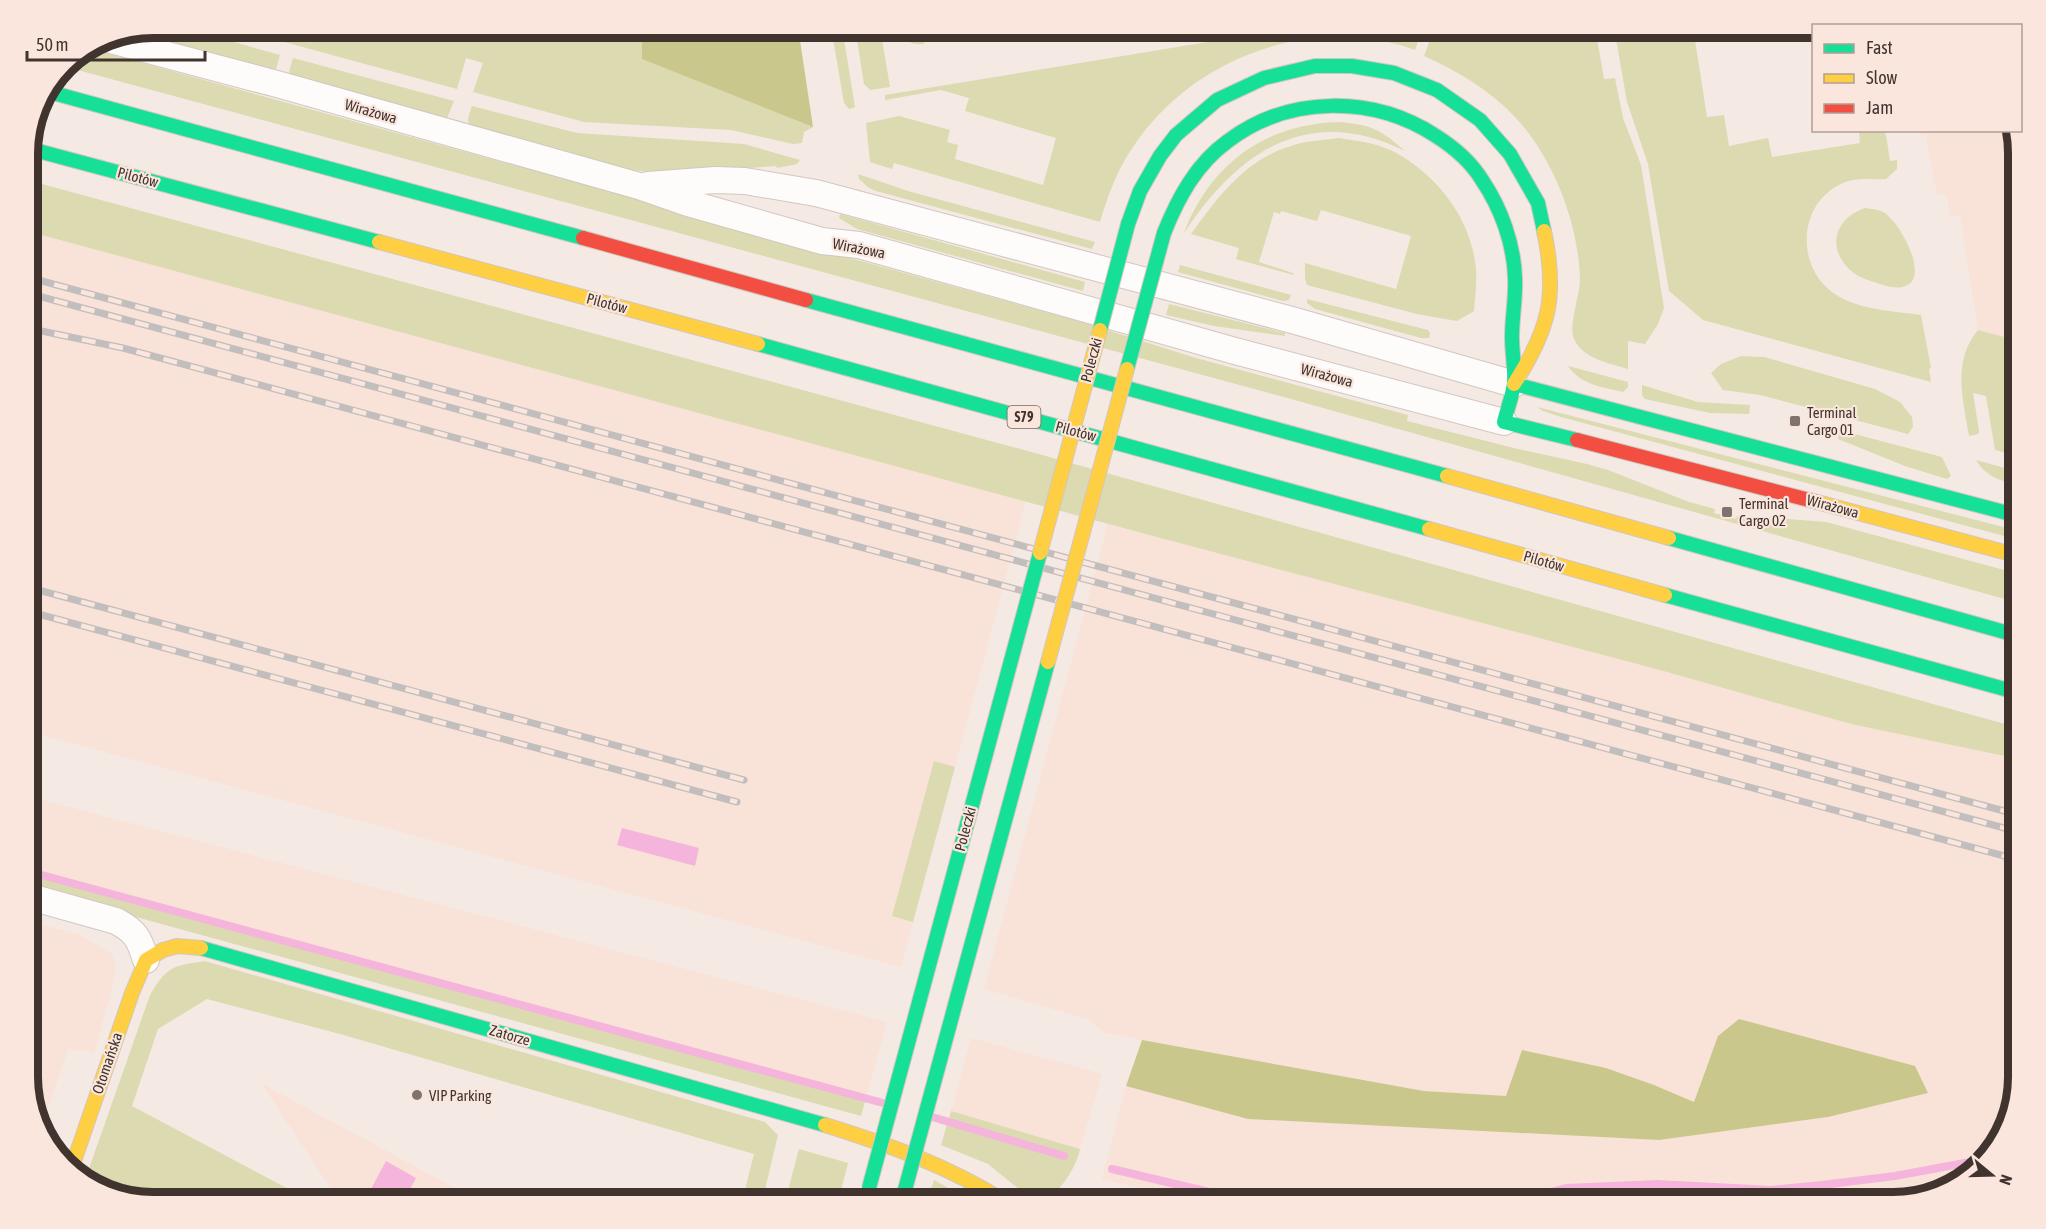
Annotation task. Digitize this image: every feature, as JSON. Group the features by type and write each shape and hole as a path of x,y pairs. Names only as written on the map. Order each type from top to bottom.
{"main road":[{"name":"Poleczki","path":"868,1192 1128,224 1140,191 1160,156 1176,135 1217,100 1264,78 1315,66 1352,66 1394,73 1437,90 1480,120 1510,154 1538,203 1551,262 1549,312 1534,353 1514,384"},
{"path":"54,93 1252,422 2008,633"},
{"name":"Poleczki","path":"905,1192 1164,233 1173,207 1205,161 1238,133 1256,123 1297,108 1318,105 1362,106 1409,119 1448,144 1473,168 1494,200 1507,235 1515,275 1512,340 1514,384 1504,422"},
{"name":"Pilotów","path":"38,151 859,371 2008,690"},
{"name":"Wirażowa","path":"1514,384 2008,513"},
{"name":"Wirażowa","path":"1504,422 1735,480 2008,553"},
{"name":"Zatorze","path":"147,960 163,950 177,946 195,946 889,1145 960,1175 988,1192"},
{"name":"Otomańska","path":"74,1161 132,993 147,960"}],"street":[{"name":"Wirażowa","path":"119,42 639,186 688,203 822,241 859,245 1235,351 1504,422"},
{"name":"Wirażowa","path":"639,186 745,180 816,194 1269,314 1514,384"},
{"path":"38,899 116,921 129,928 138,937 147,960"}],"shaded area":[{"path":"155,38 220,38 280,55 275,73"},
{"path":"269,38 642,38 643,59 813,127 804,132 802,143 793,144 731,130 584,122 473,92 483,63 466,58 457,89"},
{"path":"642,38 800,38 813,127 642,59"},
{"path":"833,38 844,38 855,107 849,109 844,103"},
{"path":"857,38 882,38 890,87 870,90 864,84"},
{"path":"923,38 924,44 915,44 905,39"},
{"path":"1233,38 1326,38 1297,41 1258,51 1221,67 1188,89 1158,115 1133,147 1114,183 1100,222 894,163 892,169 870,162 866,123 899,116 950,130 947,142 958,145 955,159 1043,185 1056,138 965,111 969,98 941,90 885,100 885,95"},
{"path":"1349,38 1420,38 1415,50 1376,40"},
{"path":"1431,38 1597,38 1604,79 1615,78 1623,118 1641,165 1664,308 1658,324 1645,344 1628,341 1628,369 1590,356 1578,346 1574,339 1572,326 1580,280 1575,237 1561,192 1541,151 1529,133 1495,98 1461,75 1424,56"},
{"path":"1616,38 1695,38 1707,117 1724,115 1729,146 1768,138 1772,157 1860,143 1859,132 1884,132 1890,161 1897,160 1897,169 1886,179 1850,181 1837,186 1824,196 1809,222 1808,253 1821,281 1842,298 1875,309 1921,315 1931,368 1929,369 1931,382 1703,320 1669,291 1648,164 1627,102"},
{"path":"99,51 1075,320 1196,358 1408,415 1407,421 1608,470 1689,502 1715,509 1714,513 1736,519 1737,516 1761,522 1764,517 1826,522 2008,571 2008,600 1291,399 74,69"},
{"path":"293,58 454,101 447,118 442,121 291,77 289,72"},
{"path":"472,106 577,133 744,144 800,160 797,164 777,168 776,166 696,173 620,168 469,128 468,118"},
{"path":"1339,122 1375,129 1405,151 1370,137 1338,132 1307,134 1279,143 1252,158 1228,179 1205,204 1184,233 1209,187 1225,168 1244,152 1287,130"},
{"path":"1920,132 2006,132 2008,338 1978,330 1960,215 1950,216 1946,194 1937,195 1926,135 1921,135"},
{"path":"1339,138 1393,151 1415,165 1441,189 1461,219 1473,252 1476,275 1474,311 1457,321 1417,314 1307,285 1305,263 1396,289 1411,236 1321,210 1317,221 1281,211 1280,214 1274,212 1259,262 1294,275 1236,259 1239,248 1191,234 1233,182 1258,161 1294,145"},
{"path":"858,174 908,191 1095,242 1092,249 876,191 859,179"},
{"path":"38,183 1035,453 2008,725 2008,757 1851,724 1660,670 1153,536 38,234"},
{"path":"1865,208 1883,212 1890,217 1904,237 1914,261 1915,272 1912,281 1905,286 1891,287 1865,279 1849,269 1842,260 1836,242 1841,226 1855,213"},
{"path":"840,214 1085,282 1083,291 857,229 839,218"},
{"path":"38,234 1026,501 955,767 934,762 892,915 913,922 901,967 38,734"},
{"path":"1180,265 1291,295 1289,300 1283,301 1178,272"},
{"path":"1307,299 1428,330 1429,338 1421,338 1315,309 1307,303"},
{"path":"1169,304 1285,333 1285,336 1214,326 1166,315"},
{"path":"1978,330 2008,338 2008,453 1995,450 1986,396 1973,393 1979,431 1978,434 1969,436 1962,394 1962,367 1970,342"},
{"path":"1741,356 1764,357 1875,389 1900,402 1912,417 1913,427 1908,434 1760,395 1723,390 1711,373 1721,364"},
{"path":"1568,366 1628,382 1628,387 1623,392 1600,387 1579,377"},
{"path":"1642,385 1698,402 1750,405 1749,414 1710,413 1645,399 1642,395"},
{"path":"1537,407 2008,528 2008,537 1561,417"},
{"path":"1840,432 1942,457 1951,476 1947,479 1905,466 1838,439"},
{"path":"1976,460 2008,469 2008,482 1989,474"},
{"path":"1108,524 1660,670 1851,724 2008,757 2008,1091 2005,1106 1993,1134 1986,1145 1962,1145 1962,1169 1953,1175 1909,1186 1852,1192 1153,1192 1102,1179 1126,1086 1248,1119 1659,1140 1828,1117 1927,1093 1708,1060 1694,1102 1606,1068 1522,1050 1506,1096 1424,1091 1105,1033 1088,1019 984,989"},
{"path":"934,761 955,767 913,922 892,916"},
{"path":"38,799 887,1022 867,1095 38,871"},
{"path":"622,828 699,848 695,866 617,845"},
{"path":"38,871 867,1095 861,1116 38,890"},
{"path":"38,924 78,934 112,954 116,967 94,1052 68,1049 45,1117 38,1091"},
{"path":"205,961 765,1122 778,1135 764,1192 744,1192 754,1154 340,1034 207,999 158,1029 132,1106 294,1192 153,1192 123,1188 109,1183 88,1171 150,995 166,973 185,964"},
{"path":"1739,1019 1915,1066 1928,1093 1828,1117 1659,1140 1248,1119 1126,1086 1142,1040 1424,1091 1506,1096 1522,1050 1606,1068 1694,1102 1718,1036"},
{"path":"971,1038 1102,1074 1080,1149 951,1111"},
{"path":"262,1084 462,1192 333,1192"},
{"path":"951,1111 1080,1149 1073,1169 1056,1192 1024,1192 988,1164 941,1145"},
{"path":"799,1149 848,1163 841,1192 788,1192"},
{"path":"386,1161 416,1178 408,1192 369,1192"},
{"path":"934,1180 955,1192 930,1192"}],"waterway":[{"path":"38,874 883,1103"},
{"path":"932,1117 1064,1156"},
{"path":"1551,1192 1566,1188 1657,1184 1771,1190 1895,1176 1962,1164"},
{"path":"1112,1169 1209,1192"}],"railway":[{"path":"38,280 2008,812"},
{"path":"38,296 2008,829"},
{"path":"38,330 123,348 2008,857"},
{"path":"38,590 744,780"},
{"path":"38,614 737,802"}],"traffic: fast":[{"path":"1128,224 1140,191 1160,156 1176,135 1217,100 1264,78 1315,66 1352,66 1394,73 1437,90 1480,120 1510,154 1538,203 1544,231"},
{"path":"54,93 583,238"},
{"path":"1164,233 1189,182 1206,160 1228,141 1252,126 1277,115 1304,108 1331,106 1359,107 1386,113 1411,123 1436,136 1468,161 1489,191 1501,214 1509,239 1515,285 1512,337 1514,382 1504,422 1577,440"},
{"path":"38,151 379,242"},
{"path":"1100,330 1128,224"},
{"path":"1127,369 1164,233"},
{"path":"806,300 1447,476"},
{"path":"758,344 1429,529"},
{"path":"1514,384 2008,513"},
{"path":"1669,538 2008,633"},
{"path":"869,1188 1040,553"},
{"path":"1665,595 2008,690"},
{"path":"904,1192 1048,662"},
{"path":"201,948 825,1125"}],"traffic: slow":[{"path":"1514,384 1543,329 1547,312 1550,275 1544,231"},
{"path":"379,242 758,344"},
{"path":"1040,553 1100,330"},
{"path":"1048,662 1127,369"},
{"path":"1447,476 1669,538"},
{"path":"1817,502 2008,553"},
{"path":"1429,529 1665,595"},
{"path":"74,1161 132,993 146,960 163,950 177,946 201,948"},
{"path":"825,1125 918,1158 989,1192"}],"traffic: jam":[{"path":"583,238 806,300"},
{"path":"1577,440 1817,502"}],"place":[{"name":"Terminal Cargo 01","path":"1795,421"},
{"name":"Terminal Cargo 02","path":"1727,512"},
{"name":"VIP Parking","path":"417,1095"}]}
